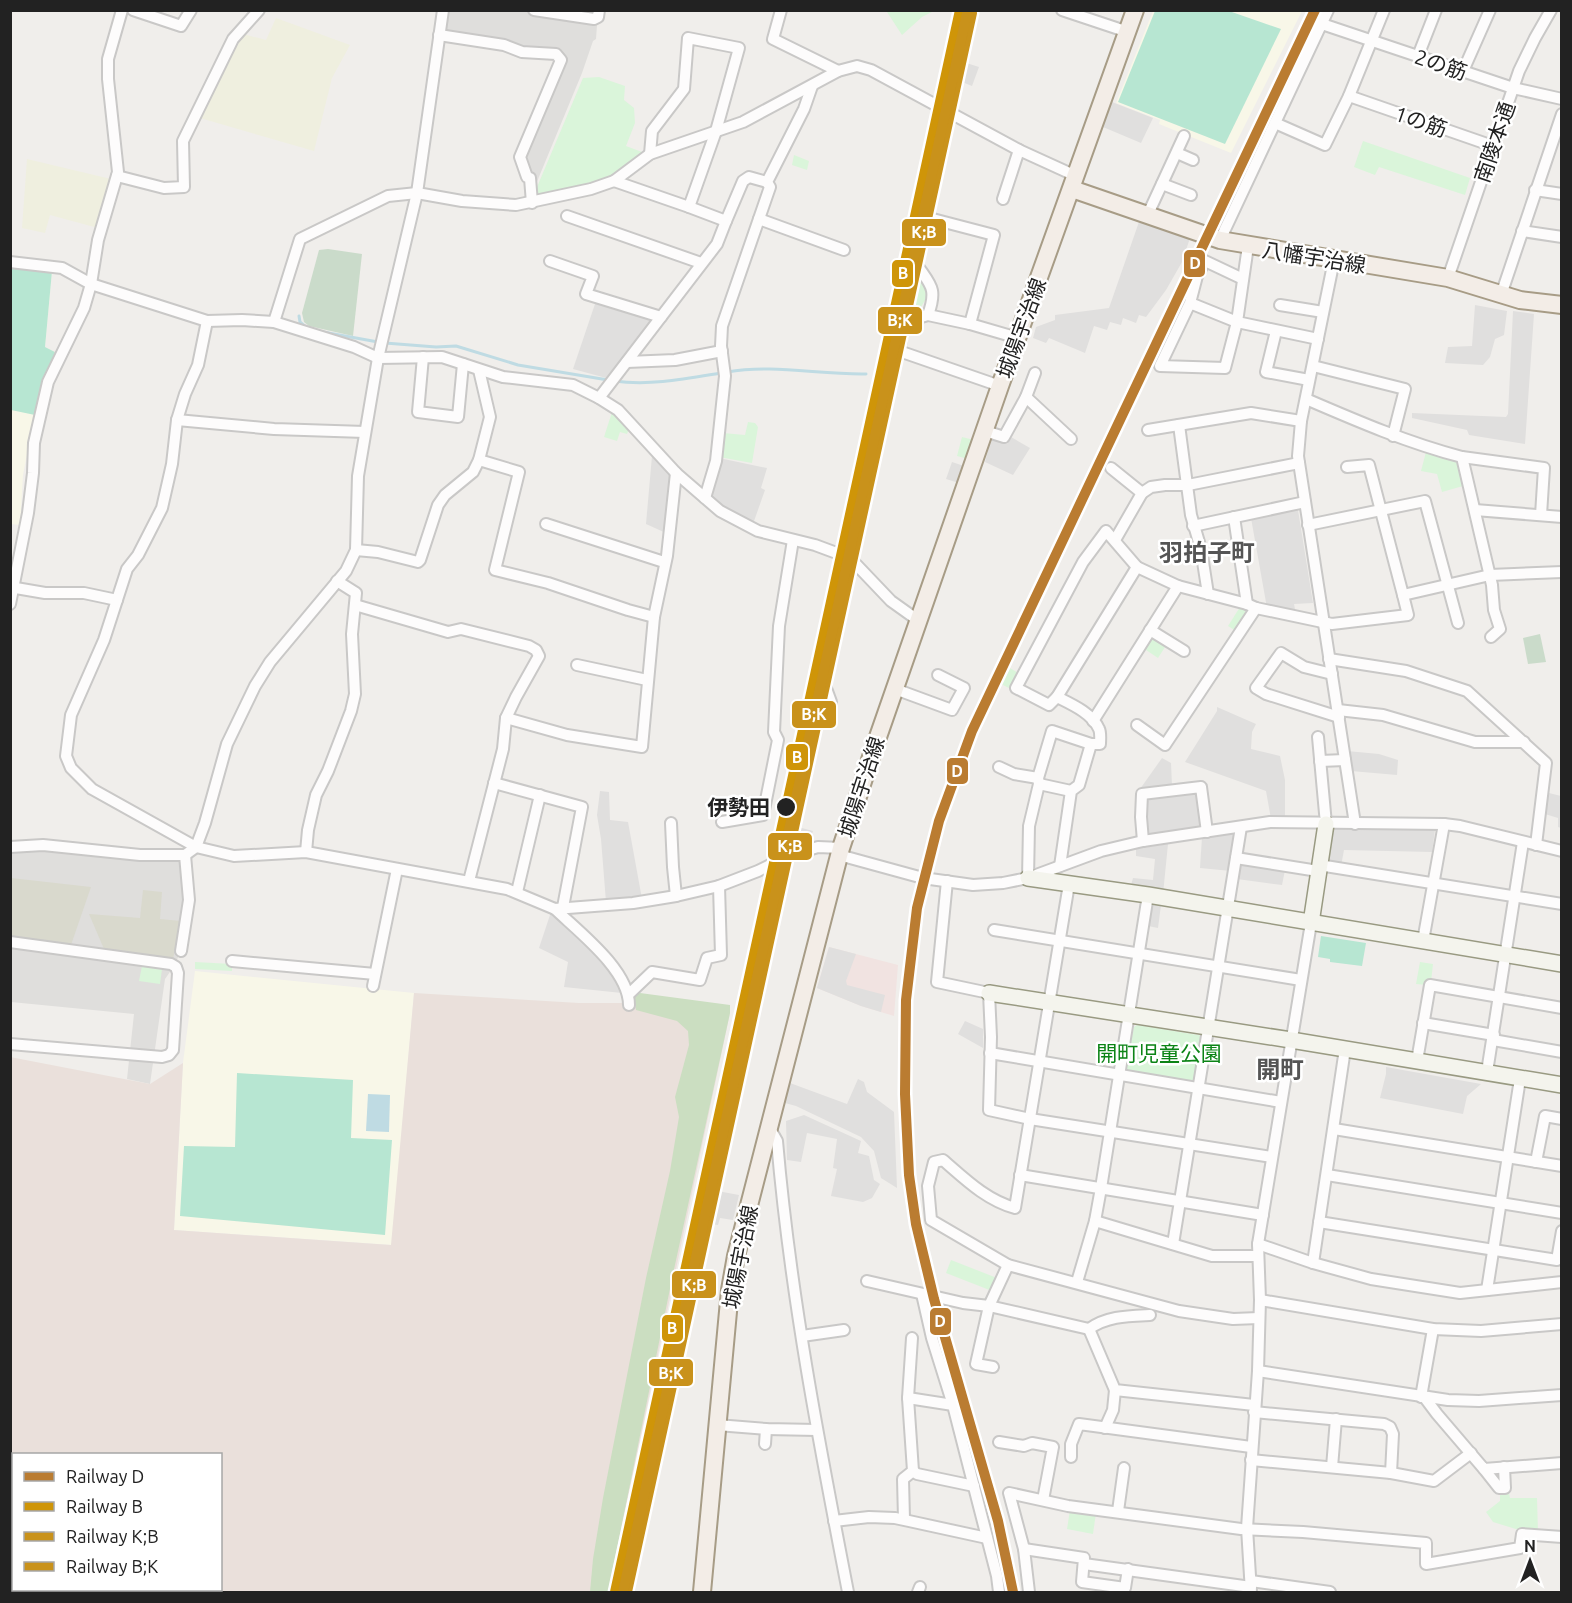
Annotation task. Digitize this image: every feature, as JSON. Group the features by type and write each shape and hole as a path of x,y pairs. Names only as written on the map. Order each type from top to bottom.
{"main road":[{"name":"城陽宇治線","path":"702,1593 730,1290 736,1256 840,852 1000,386 1135,10"},
{"name":"八幡宇治線","path":"1074,182 1148,214 1220,240 1448,278 1520,300 1562,305"}],"street":[{"path":"10,604 29,503 34,443 48,382 84,308 91,284 98,240 118,172 108,59 122,10"},
{"path":"133,10 181,26 191,10"},
{"path":"117,176 164,188 184,188 183,141 233,39 259,10"},
{"path":"10,847 43,845 140,855 185,855 196,847 206,824 228,744 255,686 270,662 346,571 356,550 358,476 365,432 378,358 417,194 443,10"},
{"path":"534,10 594,19 598,17 599,10"},
{"path":"781,10 773,39 838,71"},
{"path":"957,57 971,10"},
{"path":"1062,10 1128,32"},
{"path":"1220,240 1328,10"},
{"path":"1275,123 1325,145 1349,96 1384,10"},
{"path":"1418,56 1436,10"},
{"path":"1463,71 1490,10"},
{"name":"南陵本通","path":"1448,278 1513,88 1527,55 1551,10"},
{"name":"2の筋","path":"1322,24 1513,88 1562,99"},
{"path":"439,35 504,45 522,52 556,54 561,60 520,157 527,177 530,178 532,203"},
{"path":"650,154 652,131 684,89 688,38 739,48 716,131 689,207"},
{"path":"274,322 300,239 388,196 417,194 487,204 516,205 591,189 614,181 650,154 743,122 838,71 857,66 871,70 1074,182"},
{"path":"705,498 716,461 725,373 722,351 723,326 770,187 768,182 804,109 812,86"},
{"name":"1の筋","path":"1349,96 1493,146"},
{"path":"928,315 934,298 930,285 915,262 949,113"},
{"path":"1501,295 1562,114"},
{"path":"1148,214 1184,136"},
{"path":"1550,149 1562,151"},
{"path":"1003,199 1019,150"},
{"path":"1177,153 1193,160"},
{"path":"599,398 717,244 743,181 749,177 768,182"},
{"path":"614,181 726,221"},
{"path":"1162,184 1191,195"},
{"path":"1535,190 1562,194"},
{"path":"567,216 701,263"},
{"path":"925,218 994,235 970,324"},
{"path":"759,219 844,250"},
{"path":"1522,231 1562,237"},
{"path":"1243,279 1205,261 1197,276 1190,303 1160,366 1225,368 1237,322 1248,246"},
{"path":"1334,260 1301,421 1299,463 1355,824"},
{"path":"550,261 592,276 586,294 661,317"},
{"path":"10,262 62,268 91,284 207,321 274,322 354,347 378,358 442,357 503,377 573,385 618,410 676,473 720,511 758,531 815,545 850,558 891,600 919,621"},
{"path":"1190,303 1237,322 1318,339"},
{"path":"1280,305 1323,312"},
{"path":"1000,386 899,351 902,333 911,320 928,315 1018,338"},
{"path":"207,321 198,365 185,394 177,420 172,464 162,508 138,555 127,569 104,640 71,715 66,756 71,768 92,789 196,847 234,855 306,852 469,881 517,892 559,908 633,903 719,886 788,856 818,847 923,878 973,885 1004,883 1028,878 1101,852 1143,841 1270,822 1444,824 1562,851"},
{"path":"1276,331 1266,372 1309,380"},
{"path":"627,362 675,360 722,351"},
{"path":"423,357 418,412 458,417 463,364"},
{"path":"1313,366 1405,389 1393,436"},
{"path":"356,550 420,560 438,505 445,495 473,472 479,460 489,417 479,370"},
{"path":"985,431 1004,438 1026,397 1035,373"},
{"path":"1026,397 1071,439"},
{"path":"1306,399 1393,436 1462,458 1544,468 1541,515"},
{"path":"1148,430 1251,413 1301,421"},
{"path":"177,420 274,429 365,432"},
{"path":"1179,425 1193,526 1201,549 1208,594"},
{"path":"1462,458 1490,575 1494,610 1500,629 1491,637"},
{"path":"479,460 519,472 495,570 548,583 654,617"},
{"path":"1115,540 1142,493 1151,488 1165,485 1188,485 1299,463"},
{"path":"1137,567 1057,696 1049,705 1016,688 1083,562 1107,531 1137,567 1178,586 1332,624 1408,615 1369,465 1347,467"},
{"path":"1111,468 1142,493"},
{"path":"506,718 567,735 642,747 654,617 676,473"},
{"path":"1308,525 1425,501 1458,623"},
{"path":"1193,526 1305,502"},
{"path":"1475,510 1562,517"},
{"path":"1137,725 1165,745 1252,606 1234,517"},
{"path":"546,524 664,562"},
{"path":"722,822 763,815 778,740 774,732 779,626 794,540"},
{"path":"831,702 824,683 824,674 837,601 850,558"},
{"path":"1403,595 1490,575 1562,572"},
{"path":"306,852 308,830 316,795 328,771 356,694 352,634 356,593 337,581"},
{"path":"1093,721 1178,586"},
{"path":"12,588 45,593 84,593 117,600"},
{"path":"355,605 448,632 461,628 529,646 536,650 539,656 506,718 503,749 469,881"},
{"path":"1150,630 1184,651"},
{"path":"1332,674 1304,667 1281,653 1256,688 1266,694 1339,714 1383,715 1475,742 1524,742"},
{"path":"1329,659 1406,671 1467,691 1524,742 1546,763 1536,845"},
{"path":"577,665 648,680"},
{"path":"895,689 952,710 964,688 938,675"},
{"path":"1028,878 1029,826 1038,781 1052,731 1091,744 1100,744 1100,730 1093,721 1079,708 1057,696"},
{"path":"1251,1587 1247,1528 1258,1371 1260,1300 1258,1244 1326,824 1318,737"},
{"path":"1060,866 1071,791 1079,785 1091,744"},
{"path":"1320,761 1345,760"},
{"path":"999,767 1014,774 1071,791"},
{"path":"494,783 582,807 559,908"},
{"path":"1143,841 1142,794 1201,787 1207,832"},
{"path":"517,892 540,795"},
{"path":"671,823 676,896"},
{"path":"1424,941 1444,824"},
{"path":"1173,1244 1241,827"},
{"path":"1487,1072 1523,842"},
{"path":"181,951 189,900 185,855"},
{"path":"1236,858 1434,884 1562,904"},
{"path":"373,986 397,869"},
{"path":"1028,878 1148,895 1562,964"},
{"path":"947,881 937,982 1049,1003 1562,1085"},
{"path":"1069,884 1015,1208 982,1193 943,1160 934,1162 928,1186 931,1220 1008,1265 1179,1311 1233,1319 1259,1318"},
{"path":"559,908 620,975 629,999 652,972 700,980 707,958 721,955 719,886"},
{"path":"1077,1282 1095,1221 1131,1015 1148,895"},
{"path":"994,930 1301,980"},
{"path":"10,942 171,964 176,967 178,973 172,1050 169,1055 162,1057 10,1044"},
{"path":"232,961 375,974"},
{"path":"1417,1061 1430,985 1562,1008"},
{"path":"989,993 989,1110 1030,1119 1272,1157"},
{"path":"1423,1023 1562,1052"},
{"path":"1313,1263 1345,1049"},
{"path":"990,1053 1281,1102"},
{"path":"1486,1290 1520,1079"},
{"path":"1536,1162 1545,1116 1562,1119"},
{"path":"769,1126 777,1141 790,1265 817,1430 848,1593"},
{"path":"1334,1129 1562,1166"},
{"path":"1020,1175 1263,1215"},
{"path":"1327,1175 1562,1213"},
{"path":"1095,1221 1212,1256 1258,1256"},
{"path":"1319,1222 1557,1260 1562,1231"},
{"path":"1258,1244 1313,1263 1371,1279 1460,1293 1562,1282"},
{"path":"993,1367 976,1364 989,1306 1008,1265"},
{"path":"867,1281 1089,1329 1098,1323 1114,1318 1150,1315"},
{"path":"922,1294 932,1338 974,1486 997,1576 999,1593"},
{"path":"1260,1300 1433,1329 1482,1331 1562,1324"},
{"path":"1089,1329 1115,1390 1113,1410 1105,1428"},
{"path":"1433,1329 1423,1397 1499,1488 1505,1488 1504,1467"},
{"path":"802,1336 844,1330"},
{"path":"912,1338 908,1398 913,1471"},
{"path":"1258,1371 1448,1400 1479,1401 1562,1395"},
{"path":"1115,1390 1384,1424 1390,1427 1393,1434 1391,1473"},
{"path":"908,1398 953,1406"},
{"path":"1332,1467 1336,1419"},
{"path":"1071,1457 1071,1444 1079,1424 1251,1446"},
{"path":"717,1425 817,1430"},
{"path":"765,1444 766,1429"},
{"path":"999,1442 1024,1446 1032,1443 1053,1447 1043,1500"},
{"path":"1251,1460 1391,1473 1434,1481 1471,1453"},
{"path":"1484,1469 1562,1463"},
{"path":"1118,1511 1124,1468"},
{"path":"913,1471 917,1474 974,1486"},
{"path":"904,1519 903,1479 913,1471"},
{"path":"1029,1593 1024,1550 1009,1493 1068,1506 1247,1528 1426,1544 1426,1564 1520,1548 1522,1534 1562,1537"},
{"path":"834,1521 869,1517 904,1519 987,1538"},
{"path":"1024,1550 1084,1557 1082,1582 1125,1588 1128,1569"},
{"path":"1084,1564 1251,1587 1330,1593"}],"shaded area":[{"path":"448,10 529,11 533,16 597,25 596,39 593,41 536,184 529,174 524,157 565,60 449,34 445,27"},
{"path":"1153,11 1302,11 1231,153 1159,124 1160,120 1116,103"},
{"path":"957,60 979,67 972,86 952,78"},
{"path":"1112,102 1153,118 1141,143 1103,127"},
{"path":"1140,219 1190,238 1182,262 1166,290 1146,317 1139,315 1136,323 1123,318 1121,325 1110,322 1107,330 1094,326 1085,353 1049,338 1046,343 1033,338 1036,327 1055,320 1055,315 1109,308"},
{"path":"11,265 52,271 45,347 55,352 44,380 32,428 23,475 20,525 11,524"},
{"path":"596,301 653,319 610,379 573,369"},
{"path":"1475,305 1507,311 1504,335 1495,339 1490,357 1483,365 1445,363 1448,347 1472,346"},
{"path":"1513,311 1534,314 1525,444 1469,435 1467,430 1412,418 1412,413 1506,417"},
{"path":"1011,437 1030,448 1013,475 985,462 991,439 1007,444"},
{"path":"652,456 674,475 666,533 646,524"},
{"path":"719,458 767,468 761,488 765,490 753,524 712,500 709,494"},
{"path":"952,462 964,466 959,483 946,479"},
{"path":"1298,510 1313,603 1294,604 1296,614 1267,608 1251,518"},
{"path":"1217,707 1256,724 1252,732 1251,749 1280,756 1285,780 1285,819 1271,819 1266,791 1185,762 1217,711"},
{"path":"1347,751 1379,754 1398,760 1397,775 1351,771"},
{"path":"1162,758 1171,763 1172,786 1140,789"},
{"path":"600,791 609,792 610,820 628,822 642,899 606,902 597,815"},
{"path":"1197,793 1201,829 1146,837 1145,798"},
{"path":"1549,793 1561,796 1561,828 1558,827 1558,818 1545,814"},
{"path":"798,827 813,831 808,844 786,850 790,829 797,830"},
{"path":"1328,829 1435,830 1432,852 1344,850 1341,866 1324,863"},
{"path":"1238,833 1231,871 1200,868 1202,837"},
{"path":"1168,844 1163,894 1130,889 1133,878 1153,880 1155,859 1136,856 1136,849"},
{"path":"10,847 185,855 189,900 181,951 165,979 150,1084 127,1079 134,1014 11,1002"},
{"path":"1240,864 1285,870 1282,885 1237,879"},
{"path":"11,878 91,887 71,945 11,936"},
{"path":"143,890 162,892 160,919 181,921 173,959 104,949 89,914 140,918"},
{"path":"1151,904 1161,905 1158,928 1148,926"},
{"path":"551,912 616,976 622,993 564,987 568,962 539,948"},
{"path":"829,947 898,965 894,1016 861,1006 817,988"},
{"path":"829,947 856,954 846,981 847,985 885,995 881,1012 817,988"},
{"path":"195,971 414,993 392,1245 174,1230 183,1063"},
{"path":"414,993 579,1003 627,1003 730,1013 608,1592 11,1592 10,1057 150,1084 183,1063 174,1230 391,1245"},
{"path":"965,1021 983,1029 983,1048 958,1034"},
{"path":"1386,1067 1481,1084 1467,1096 1463,1114 1380,1098"},
{"path":"858,1079 864,1082 867,1092 894,1112 897,1188 881,1178 874,1151 861,1137 785,1103 790,1083 847,1104"},
{"path":"804,1115 861,1141 858,1153 869,1156 874,1180 880,1184 872,1198 863,1202 831,1196 837,1169 833,1168 837,1139 807,1133 801,1162 787,1160 786,1121"},
{"path":"712,1190 739,1195 733,1220 720,1218 718,1225 705,1223"}],"green space":[{"path":"878,11 934,11 922,17 902,35 887,12"},
{"path":"1155,11 1229,11 1281,29 1225,144 1118,102"},
{"path":"276,18 350,45 332,78 314,151 200,118 237,41 243,34 266,40"},
{"path":"599,77 625,86 624,100 634,108 635,123 626,146 642,152 610,179 537,195 537,187 583,78"},
{"path":"1363,141 1470,178 1465,195 1379,167 1375,175 1354,167"},
{"path":"794,155 809,161 807,170 792,165"},
{"path":"27,159 111,179 98,228 50,215 45,233 22,228"},
{"path":"328,249 362,254 353,336 309,326 304,322 302,313 319,250"},
{"path":"11,265 52,271 45,347 55,352 44,380 35,415 11,410"},
{"path":"911,271 922,282 927,297 918,312 902,320"},
{"path":"612,412 629,429 627,434 620,432 617,441 604,437"},
{"path":"748,422 755,423 758,427 752,463 719,457 723,433 745,435"},
{"path":"962,437 974,440 968,459 957,456"},
{"path":"1426,452 1457,461 1463,486 1442,492 1437,474 1421,471"},
{"path":"1240,607 1245,610 1246,614 1236,631 1228,626"},
{"path":"1540,634 1546,662 1528,664 1523,638"},
{"path":"1153,635 1167,644 1158,658 1143,648"},
{"path":"1008,667 1020,674 1011,689 999,683"},
{"path":"1321,936 1366,943 1362,966 1330,962 1330,959 1318,957"},
{"path":"195,962 232,964 232,971 195,969"},
{"path":"1420,962 1433,964 1431,982 1427,985 1416,984"},
{"path":"142,966 162,969 160,984 139,981"},
{"path":"640,993 730,1005 730,1013 673,1274 608,1592 590,1592 603,1498 646,1278 670,1171 679,1117 675,1097 689,1045 688,1031 677,1021 636,1010 634,996"},
{"name":"開町児童公園","path":"1137,1025 1204,1036 1198,1084 1125,1072 1134,1027"},
{"path":"237,1073 353,1080 351,1138 392,1140 385,1235 180,1216 184,1146 235,1147"},
{"path":"951,1260 997,1278 992,1291 946,1273"},
{"path":"1500,1493 1509,1493 1510,1498 1537,1498 1538,1532 1519,1534 1519,1530 1493,1522 1486,1512 1500,1501"},
{"path":"1070,1510 1096,1513 1093,1534 1067,1529"}],"water":[{"path":"368,1094 390,1095 389,1132 366,1131"}],"waterway":[{"path":"299,316 300,322 308,329"},
{"path":"323,332 378,342"},
{"path":"385,343 436,347 456,346 518,365 608,380"},
{"path":"727,372 779,369 866,374"},
{"path":"614,381 654,382 721,373"}],"rail line":[{"name":"B","path":"615,1592 960,10"},
{"name":"D","path":"1013,1592 998,1521 934,1299 916,1224 909,1175 905,1094 906,1000 917,908 939,821 972,731 1315,10"},
{"name":"B;K","path":"623,1592 967,13"},
{"name":"K;B","path":"627,1592 972,13"}],"place":[{"name":"伊勢田","path":"786,807"}],"district":[{"name":"羽拍子町","path":"1207,552"},
{"name":"開町","path":"1280,1069"}]}
